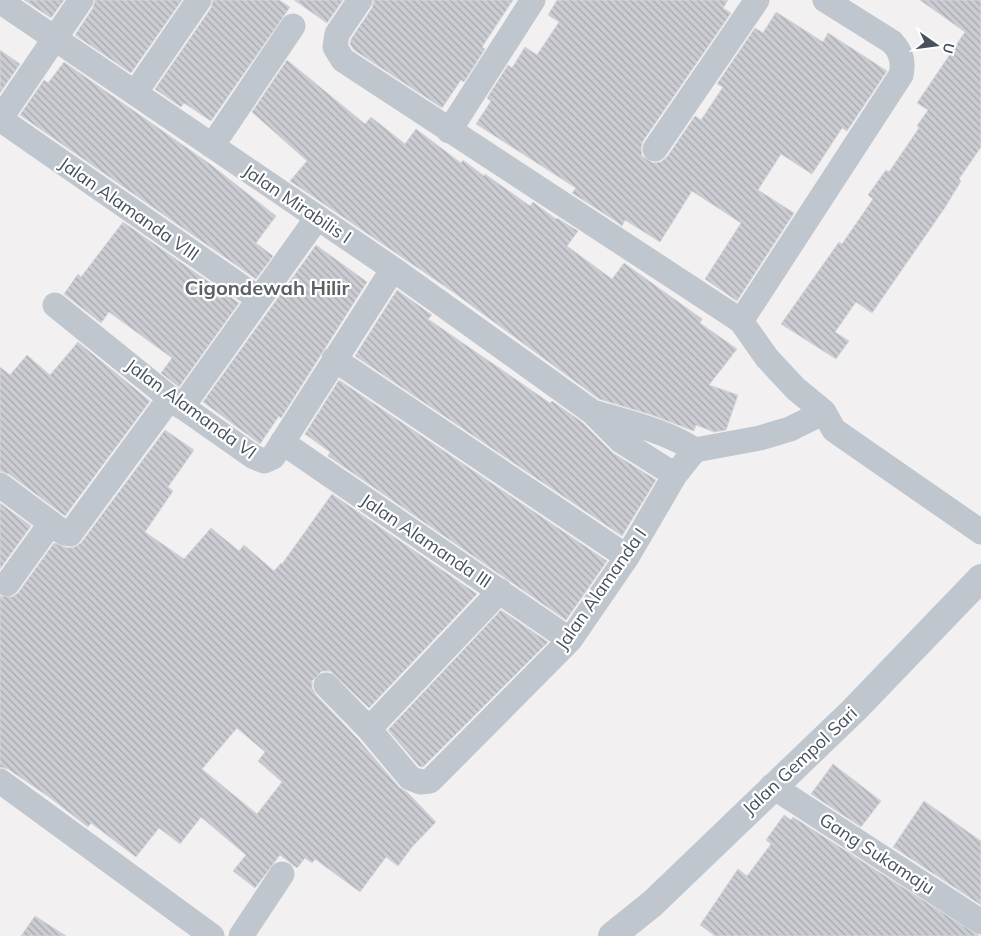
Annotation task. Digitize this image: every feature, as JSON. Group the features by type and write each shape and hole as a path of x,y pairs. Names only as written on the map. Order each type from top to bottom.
{"street":[{"name":"Jalan Mirabilis I","path":"0,0 393,269 592,412 621,441 675,475"},
{"path":"0,119 54,36 82,0"},
{"path":"135,93 199,0"},
{"path":"360,0 337,34 335,47 343,60 741,321 767,358 796,389 824,412 834,430 981,532"},
{"path":"449,131 533,0"},
{"path":"656,149 757,0"},
{"path":"741,321 901,74 903,63 899,50 892,42 825,0"},
{"path":"212,146 293,26"},
{"name":"Jalan Alamanda VIII","path":"0,119 259,298"},
{"path":"0,485 64,533 70,534 73,532 259,298 317,218"},
{"name":"Jalan Alamanda VI","path":"55,305 176,402 254,457 264,461 273,457 393,269"},
{"path":"334,359 627,557"},
{"name":"Jalan Mirabilis I","path":"592,412 662,433 680,440 695,450"},
{"path":"695,450 760,438 790,429 824,412 844,418 981,513"},
{"name":"Jalan Alamanda III","path":"282,442 570,640"},
{"name":"Jalan Alamanda I","path":"369,730 410,778 420,782 430,781 570,640 627,557 675,475 695,450"},
{"path":"7,584 51,523"},
{"name":"Jalan Gempol Sari","path":"612,936 653,902 866,698 981,578"},
{"path":"326,685 369,730 500,592"},
{"path":"0,780 212,936"},
{"name":"Gang Sukamaju","path":"772,786 981,922"},
{"path":"241,936 282,874"}],"building":[{"path":"24,0 64,0 51,18"},
{"path":"95,0 182,0 131,73 75,35 93,8"},
{"path":"213,0 279,0 290,7 211,121 184,103 181,107 155,89 211,8"},
{"path":"294,0 343,0 327,23"},
{"path":"374,0 513,0 482,47 485,49 464,82 461,80 442,108 354,50 350,44 351,39 372,8"},
{"path":"557,0 728,0 723,8 731,13 643,141 641,148 642,156 653,163 661,162 667,157 695,116 701,120 723,87 717,84 755,28 763,33 776,12 823,42 828,33 887,71 847,131 842,128 812,174 781,154 758,190 794,213 737,301 705,279 741,223 692,191 660,242 625,220 622,226 572,193 576,188 476,124 491,101 487,98 508,65 512,68 525,47 537,55 559,22 548,15"},
{"path":"920,0 981,0 981,147 959,179 961,181 944,209 872,313 856,302 835,332 849,341 836,359 781,324 839,242 842,244 873,199 868,195 886,170 889,172 919,128 917,126 928,110 917,103 965,32"},
{"path":"0,50 20,64 0,93"},
{"path":"287,60 365,124 371,117 405,144 416,129 461,163 463,160 530,206 533,202 556,219 578,231 567,246 612,279 624,263 702,319 700,323 737,349 709,385 738,395 726,430 714,432 696,425 694,431 652,415 599,399 453,292 290,181 307,161 252,112"},
{"path":"64,62 210,164 276,216 256,243 273,256 256,279 20,115 44,80 48,83"},
{"path":"123,222 239,303 179,387 161,373 172,358 109,312 101,323 64,294 78,274 81,277"},
{"path":"316,245 367,282 281,418 279,416 260,444 203,402"},
{"path":"397,290 432,315 428,319 550,403 552,401 582,422 613,453 656,480 622,536 355,356"},
{"path":"78,342 150,401 65,516 9,474 0,471 0,367 10,375 27,355 50,375"},
{"path":"339,380 607,561 566,620 328,456 330,452 305,434"},
{"path":"165,430 194,450 168,487 173,491 145,532 184,559 211,528 239,551 244,545 274,571 282,564 332,494 477,594 369,708 330,671 322,671 312,681 312,688 316,695 358,739 399,787 408,793 436,822 412,847 398,866 386,857 360,892 315,859 312,863 305,858 297,868 280,855 255,888 233,871 246,855 201,817 180,844 159,828 136,857 91,823 88,827 8,769 0,767 0,596 12,597 18,593 54,543 68,548 75,547 81,543","holes":["237,728 265,752 258,761 282,782 257,814 202,769"]},
{"path":"0,503 31,526 0,569"},
{"path":"501,610 548,642 423,767 419,766 388,730"},
{"path":"833,764 881,801 861,827 811,794"},
{"path":"924,801 981,841 981,905 893,847"},
{"path":"784,815 791,820 793,817 979,936 715,936 700,925 738,869 747,876 771,844 766,840"},
{"path":"35,916 66,936 21,936"}],"district":[{"name":"Cigondewah Hilir","path":"267,288"}]}
